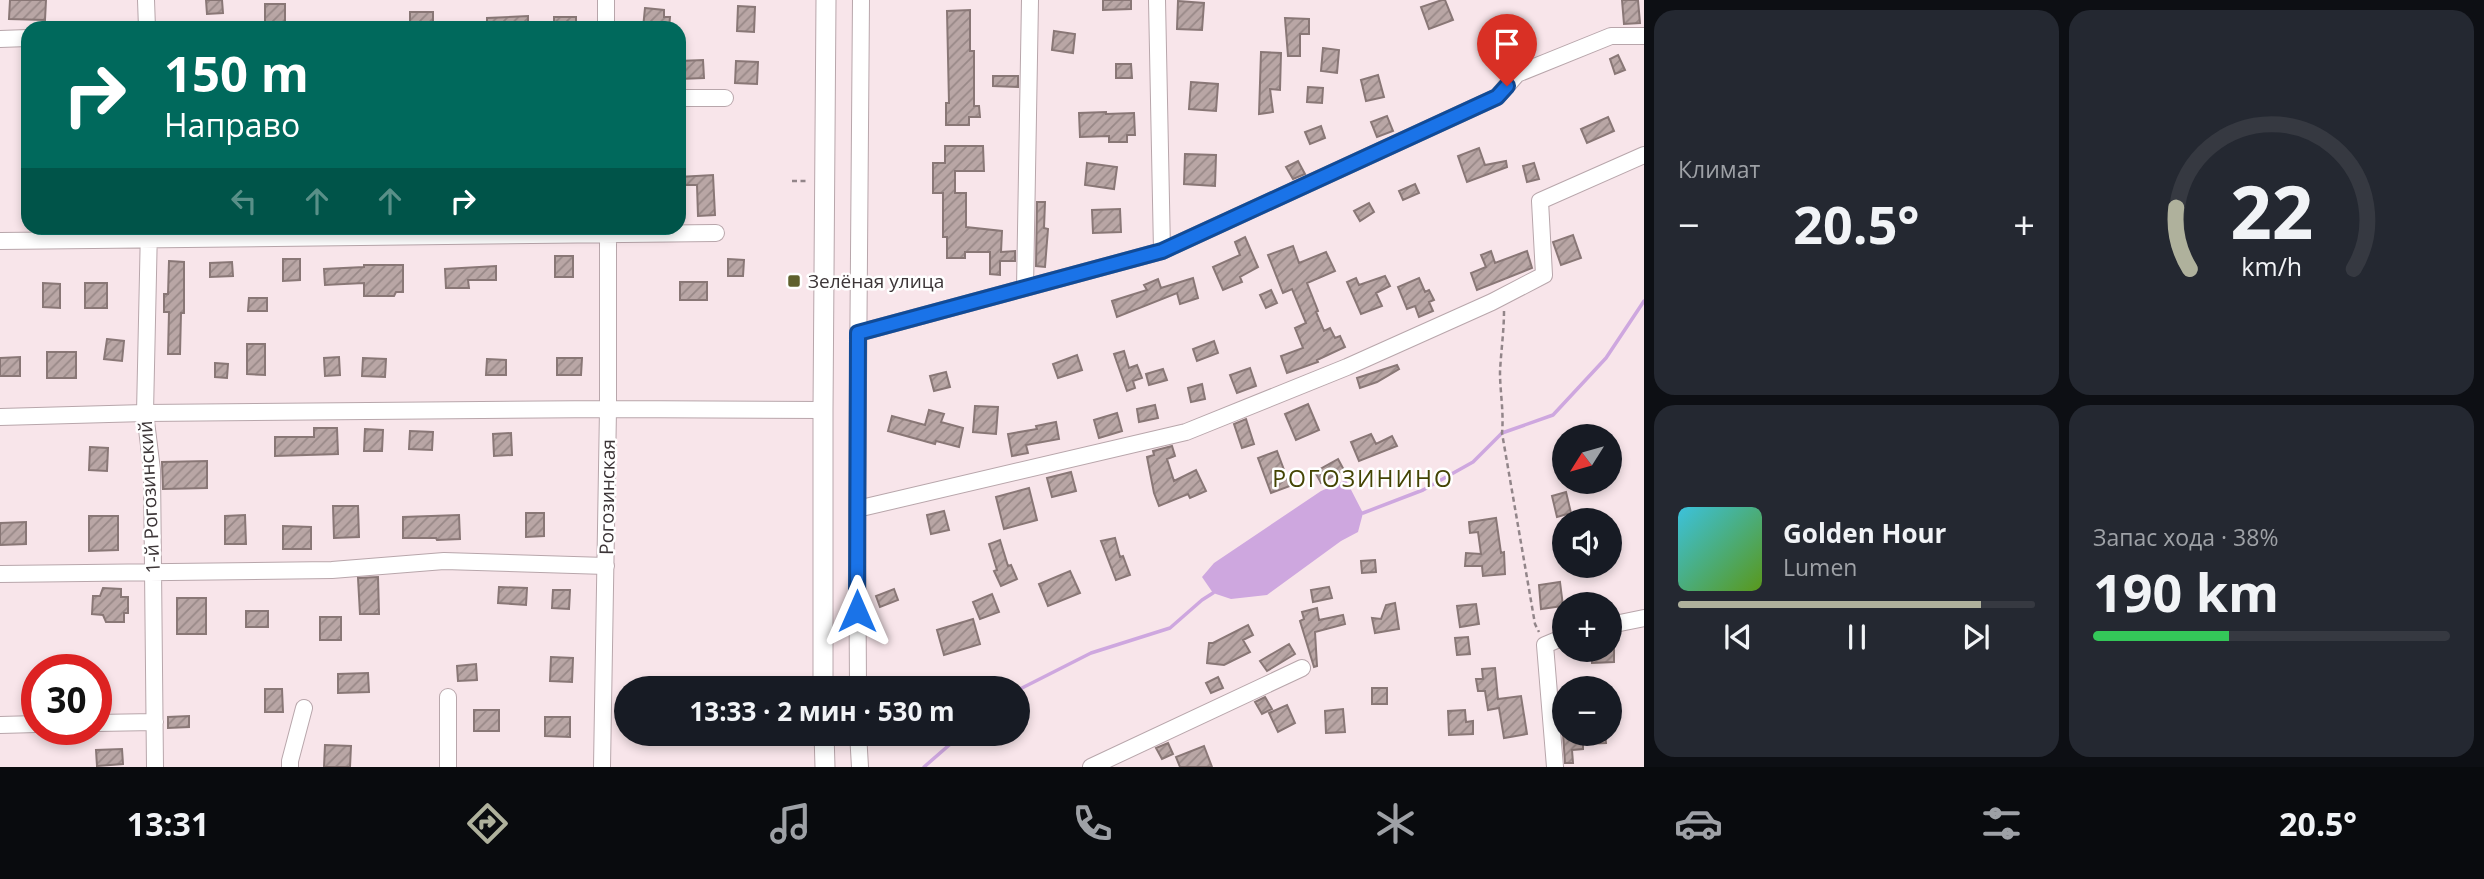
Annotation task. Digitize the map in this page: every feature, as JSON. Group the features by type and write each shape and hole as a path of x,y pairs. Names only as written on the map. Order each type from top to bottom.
{"main road":[{"path":"823,676 822,410 826,0"},
{"path":"824,746 825,767"}],"street":[{"path":"146,0 147,21"},
{"path":"606,0 606,21"},
{"path":"858,676 861,0"},
{"path":"1025,289 1030,0"},
{"path":"1157,0 1162,251"},
{"path":"858,333 1162,251 1497,97 1517,74 1611,36 1644,36"},
{"path":"0,38 21,38"},
{"path":"686,98 725,98"},
{"path":"857,509 1186,432 1348,367 1544,275 1540,201 1644,155"},
{"path":"686,232 716,233"},
{"path":"0,241 128,235"},
{"name":"1-й Рогозинский","path":"149,235 145,413 152,470 156,767"},
{"name":"Рогозинская","path":"602,767 608,235"},
{"path":"0,417 608,409 822,410"},
{"path":"0,574 332,570 444,561 606,566"},
{"path":"1622,623 1644,618"},
{"path":"1552,642 1545,645 1555,767"},
{"path":"1091,767 1302,668"},
{"path":"448,696 449,767"},
{"path":"290,767 304,708"},
{"path":"112,723 155,722"},
{"path":"0,725 21,724"},
{"path":"859,746 860,767"}],"path":[{"path":"792,181 809,181"},
{"path":"1504,296 1504,339 1500,371 1504,413 1502,433 1535,624 1545,645"}],"shaded area":[{"path":"1346,480 1363,513 1358,532 1341,541 1267,595 1231,599 1213,593 1202,577 1214,563 1321,491"}],"building":[{"path":"10,0 46,0 45,20 9,19"},
{"path":"206,0 222,0 223,13 207,14"},
{"path":"1103,0 1131,0 1131,9 1103,10"},
{"path":"1445,0 1453,20 1429,29 1421,7"},
{"path":"1622,0 1638,0 1640,23 1624,24"},
{"path":"1178,1 1204,3 1202,30 1177,29"},
{"path":"265,4 285,4 285,21 265,21"},
{"path":"738,6 755,7 754,32 737,31"},
{"path":"645,8 664,10 664,17 670,17 670,21 644,21"},
{"path":"970,10 970,51 974,51 974,106 979,106 980,117 969,117 969,125 946,125 946,103 949,103 947,11"},
{"path":"410,12 433,12 433,21 410,21"},
{"path":"528,16 528,21 487,21 487,18"},
{"path":"554,17 576,17 576,21 554,21"},
{"path":"1285,18 1309,19 1309,34 1300,34 1300,56 1288,56"},
{"path":"1054,31 1075,34 1073,53 1052,50"},
{"path":"1323,48 1339,50 1337,73 1321,71"},
{"path":"1261,52 1281,53 1280,90 1270,89 1273,112 1259,114"},
{"path":"1618,55 1625,70 1615,74 1610,59"},
{"path":"703,60 704,78 686,79 686,61"},
{"path":"736,61 758,62 757,84 735,83"},
{"path":"1116,64 1131,64 1132,78 1116,78"},
{"path":"1378,75 1384,97 1366,101 1361,80"},
{"path":"993,76 1018,76 1018,87 993,86"},
{"path":"1191,82 1218,84 1216,111 1189,109"},
{"path":"1308,87 1323,88 1322,103 1307,102"},
{"path":"1079,113 1134,113 1135,135 1127,135 1127,142 1109,142 1109,136 1080,137"},
{"path":"1387,116 1393,131 1377,137 1371,122"},
{"path":"1608,117 1614,131 1587,143 1581,129"},
{"path":"1321,126 1325,138 1310,144 1305,132"},
{"path":"945,146 983,146 984,171 955,171 955,193 966,193 966,227 1002,231 1001,252 1015,251 1015,261 1000,261 1000,275 990,274 990,252 965,252 965,258 947,258 947,237 943,237 943,193 933,193 933,163 945,163"},
{"path":"1479,148 1485,165 1506,161 1507,167 1467,182 1458,156"},
{"path":"1185,154 1216,155 1215,186 1184,184"},
{"path":"1298,161 1305,174 1293,179 1286,167"},
{"path":"1087,163 1117,167 1114,189 1085,185"},
{"path":"1534,163 1539,179 1527,182 1523,166"},
{"path":"713,175 715,215 698,216 697,185 686,185 686,177"},
{"path":"1415,184 1419,193 1403,200 1399,191"},
{"path":"1037,202 1045,202 1044,228 1048,229 1045,267 1036,266"},
{"path":"1369,203 1374,212 1360,221 1354,211"},
{"path":"1120,209 1121,232 1093,233 1092,210"},
{"path":"1573,235 1581,258 1561,265 1553,242"},
{"path":"1245,237 1258,267 1240,277 1242,282 1223,290 1213,267 1240,255 1235,242"},
{"path":"1293,246 1299,263 1326,252 1335,271 1307,283 1324,331 1330,328 1335,338 1340,336 1345,347 1317,360 1318,362 1287,373 1281,356 1303,348 1295,328 1306,323 1292,289 1283,293 1268,255"},
{"path":"1491,251 1495,263 1527,251 1532,268 1477,290 1471,273 1486,267 1481,255"},
{"path":"555,256 573,256 573,277 555,277"},
{"path":"283,259 300,259 300,280 283,281"},
{"path":"728,259 744,260 743,276 728,276"},
{"path":"169,261 184,262 184,313 181,313 180,354 168,354 169,312 164,312 164,294 168,294"},
{"path":"232,262 233,276 210,277 210,263"},
{"path":"403,265 403,292 396,292 394,296 364,296 364,283 325,285 324,269"},
{"path":"496,266 496,280 468,280 469,288 446,288 445,269"},
{"path":"1385,276 1390,286 1376,293 1382,306 1361,314 1347,282 1356,278 1359,285"},
{"path":"1193,278 1198,298 1180,304 1177,293 1117,317 1112,301 1147,290 1144,285 1158,279 1161,288"},
{"path":"1419,278 1425,292 1429,290 1434,300 1429,302 1433,311 1419,317 1415,306 1407,309 1398,287"},
{"path":"680,282 707,282 707,300 680,300"},
{"path":"43,283 60,284 60,308 43,307"},
{"path":"85,283 107,283 107,308 85,308"},
{"path":"1271,290 1277,303 1266,308 1260,295"},
{"path":"249,298 267,298 267,311 248,311"},
{"path":"107,339 124,341 122,361 104,359"},
{"path":"1214,341 1218,353 1197,361 1193,349"},
{"path":"247,344 265,344 265,375 247,374"},
{"path":"1124,351 1129,368 1137,365 1142,378 1133,381 1135,388 1127,391 1114,354"},
{"path":"47,352 76,352 76,378 47,378"},
{"path":"1077,355 1082,370 1058,378 1053,364"},
{"path":"20,357 20,376 0,376 0,358"},
{"path":"339,357 340,375 325,376 324,358"},
{"path":"363,358 386,359 385,377 362,376"},
{"path":"557,358 582,358 581,375 557,375"},
{"path":"487,359 506,360 506,375 486,375"},
{"path":"215,363 228,364 227,378 215,377"},
{"path":"1397,365 1399,369 1360,388 1357,378"},
{"path":"1250,368 1256,386 1237,393 1230,375"},
{"path":"1163,369 1167,380 1149,385 1146,374"},
{"path":"946,372 950,387 934,391 930,376"},
{"path":"1202,384 1205,399 1191,402 1188,388"},
{"path":"1308,404 1319,430 1296,440 1285,414"},
{"path":"1155,405 1158,418 1139,422 1137,409"},
{"path":"975,406 998,407 996,434 973,432"},
{"path":"929,410 944,414 941,422 963,428 959,447 936,441 935,444 888,431 892,416 925,425"},
{"path":"1117,413 1122,431 1099,438 1094,420"},
{"path":"1246,419 1254,444 1242,448 1234,424"},
{"path":"1056,422 1059,439 1026,445 1028,453 1012,456 1008,434 1037,429 1036,426"},
{"path":"314,428 337,428 338,454 275,456 275,437 314,437"},
{"path":"365,429 383,430 382,451 364,451"},
{"path":"410,431 433,432 432,450 409,449"},
{"path":"511,433 512,455 494,456 493,434"},
{"path":"1371,434 1376,444 1392,436 1397,446 1359,461 1351,442"},
{"path":"1172,446 1175,456 1167,459 1174,481 1196,470 1206,491 1190,498 1188,494 1159,506 1147,457 1154,455 1153,451"},
{"path":"90,447 108,448 107,471 89,470"},
{"path":"1277,451 1290,486 1271,493 1258,458"},
{"path":"1338,459 1344,470 1321,483 1315,472"},
{"path":"207,461 207,488 163,489 162,462"},
{"path":"1071,472 1076,491 1052,497 1047,478"},
{"path":"1029,488 1037,520 1004,529 996,497"},
{"path":"1566,494 1570,508 1555,508 1552,496"},
{"path":"333,506 358,506 359,537 334,538"},
{"path":"944,511 949,530 931,534 927,515"},
{"path":"526,513 544,513 544,536 526,537"},
{"path":"245,515 246,544 225,544 225,516"},
{"path":"459,515 460,539 403,538 403,517"},
{"path":"89,516 118,516 118,550 89,551"},
{"path":"1496,518 1501,553 1504,552 1505,574 1483,576 1482,566 1465,566 1466,553 1481,554 1478,532 1470,533 1469,522"},
{"path":"26,522 26,544 0,545 0,523"},
{"path":"283,526 311,527 311,549 283,549"},
{"path":"1115,538 1120,557 1123,556 1130,575 1116,580 1101,541"},
{"path":"1000,540 1008,566 1011,565 1017,579 1001,586 994,571 997,570 989,544"},
{"path":"1375,560 1376,572 1362,573 1361,561"},
{"path":"1070,571 1080,593 1048,606 1039,584"},
{"path":"378,577 379,614 360,614 358,578"},
{"path":"1560,582 1561,592 1552,592 1552,608 1541,609 1539,585"},
{"path":"499,587 527,588 526,605 498,603"},
{"path":"1329,587 1332,598 1313,602 1311,590"},
{"path":"103,588 121,589 121,597 128,597 128,613 124,613 124,622 106,622 103,615 92,614 93,596 100,596"},
{"path":"894,589 898,600 880,607 876,596"},
{"path":"553,590 570,590 569,609 552,608"},
{"path":"992,594 999,612 980,619 973,602"},
{"path":"177,598 206,598 206,634 177,634"},
{"path":"1395,603 1399,629 1375,633 1372,618 1381,619 1386,605"},
{"path":"1476,604 1479,624 1460,627 1457,606"},
{"path":"1317,608 1319,620 1343,615 1345,624 1315,632 1317,666 1314,667 1300,621 1304,619 1302,612"},
{"path":"246,611 268,611 268,627 246,627"},
{"path":"320,617 341,617 341,640 320,640"},
{"path":"973,619 980,644 944,655 937,630"},
{"path":"1248,625 1253,635 1243,640 1250,652 1224,665 1207,663 1209,643"},
{"path":"1468,637 1470,654 1457,655 1455,638"},
{"path":"1289,644 1295,654 1267,671 1260,661"},
{"path":"551,657 573,658 572,682 550,681"},
{"path":"476,664 477,680 458,681 457,666"},
{"path":"1495,668 1498,699 1521,696 1527,734 1504,738 1499,708 1488,710 1485,691 1478,691 1476,679 1483,679 1482,669"},
{"path":"368,673 369,692 338,693 338,674"},
{"path":"1218,677 1223,688 1211,693 1206,683"},
{"path":"1372,688 1387,688 1387,704 1372,704"},
{"path":"265,689 282,689 283,712 265,712"},
{"path":"1265,697 1272,709 1262,714 1255,702"},
{"path":"1287,705 1295,723 1278,732 1269,713"},
{"path":"1343,709 1345,732 1326,733 1325,711"},
{"path":"474,710 499,710 499,731 474,731"},
{"path":"1465,710 1466,722 1473,721 1473,734 1449,735 1448,711"},
{"path":"189,716 189,727 168,728 168,717"},
{"path":"545,717 570,717 570,737 545,736"},
{"path":"1168,743 1173,754 1162,759 1156,748"},
{"path":"325,745 351,746 350,767 324,767"},
{"path":"1204,746 1212,767 1180,767 1176,757"},
{"path":"1564,746 1583,746 1583,749 1572,750 1573,763 1565,763"},
{"path":"122,749 123,764 97,766 96,750"}],"waterway":[{"path":"1363,513 1423,490 1473,462 1502,433 1553,415 1606,358 1644,301"},
{"path":"1030,684 1091,653 1170,628 1213,593"},
{"path":"924,767 948,746"}],"place":[{"name":"Зелёная улица","path":"794,281"}],"district":[{"name":"РОГОЗИНИНО","path":"1363,478"}],"route":[{"path":"857,611 858,333 1162,251 1497,97 1507,86"}]}
